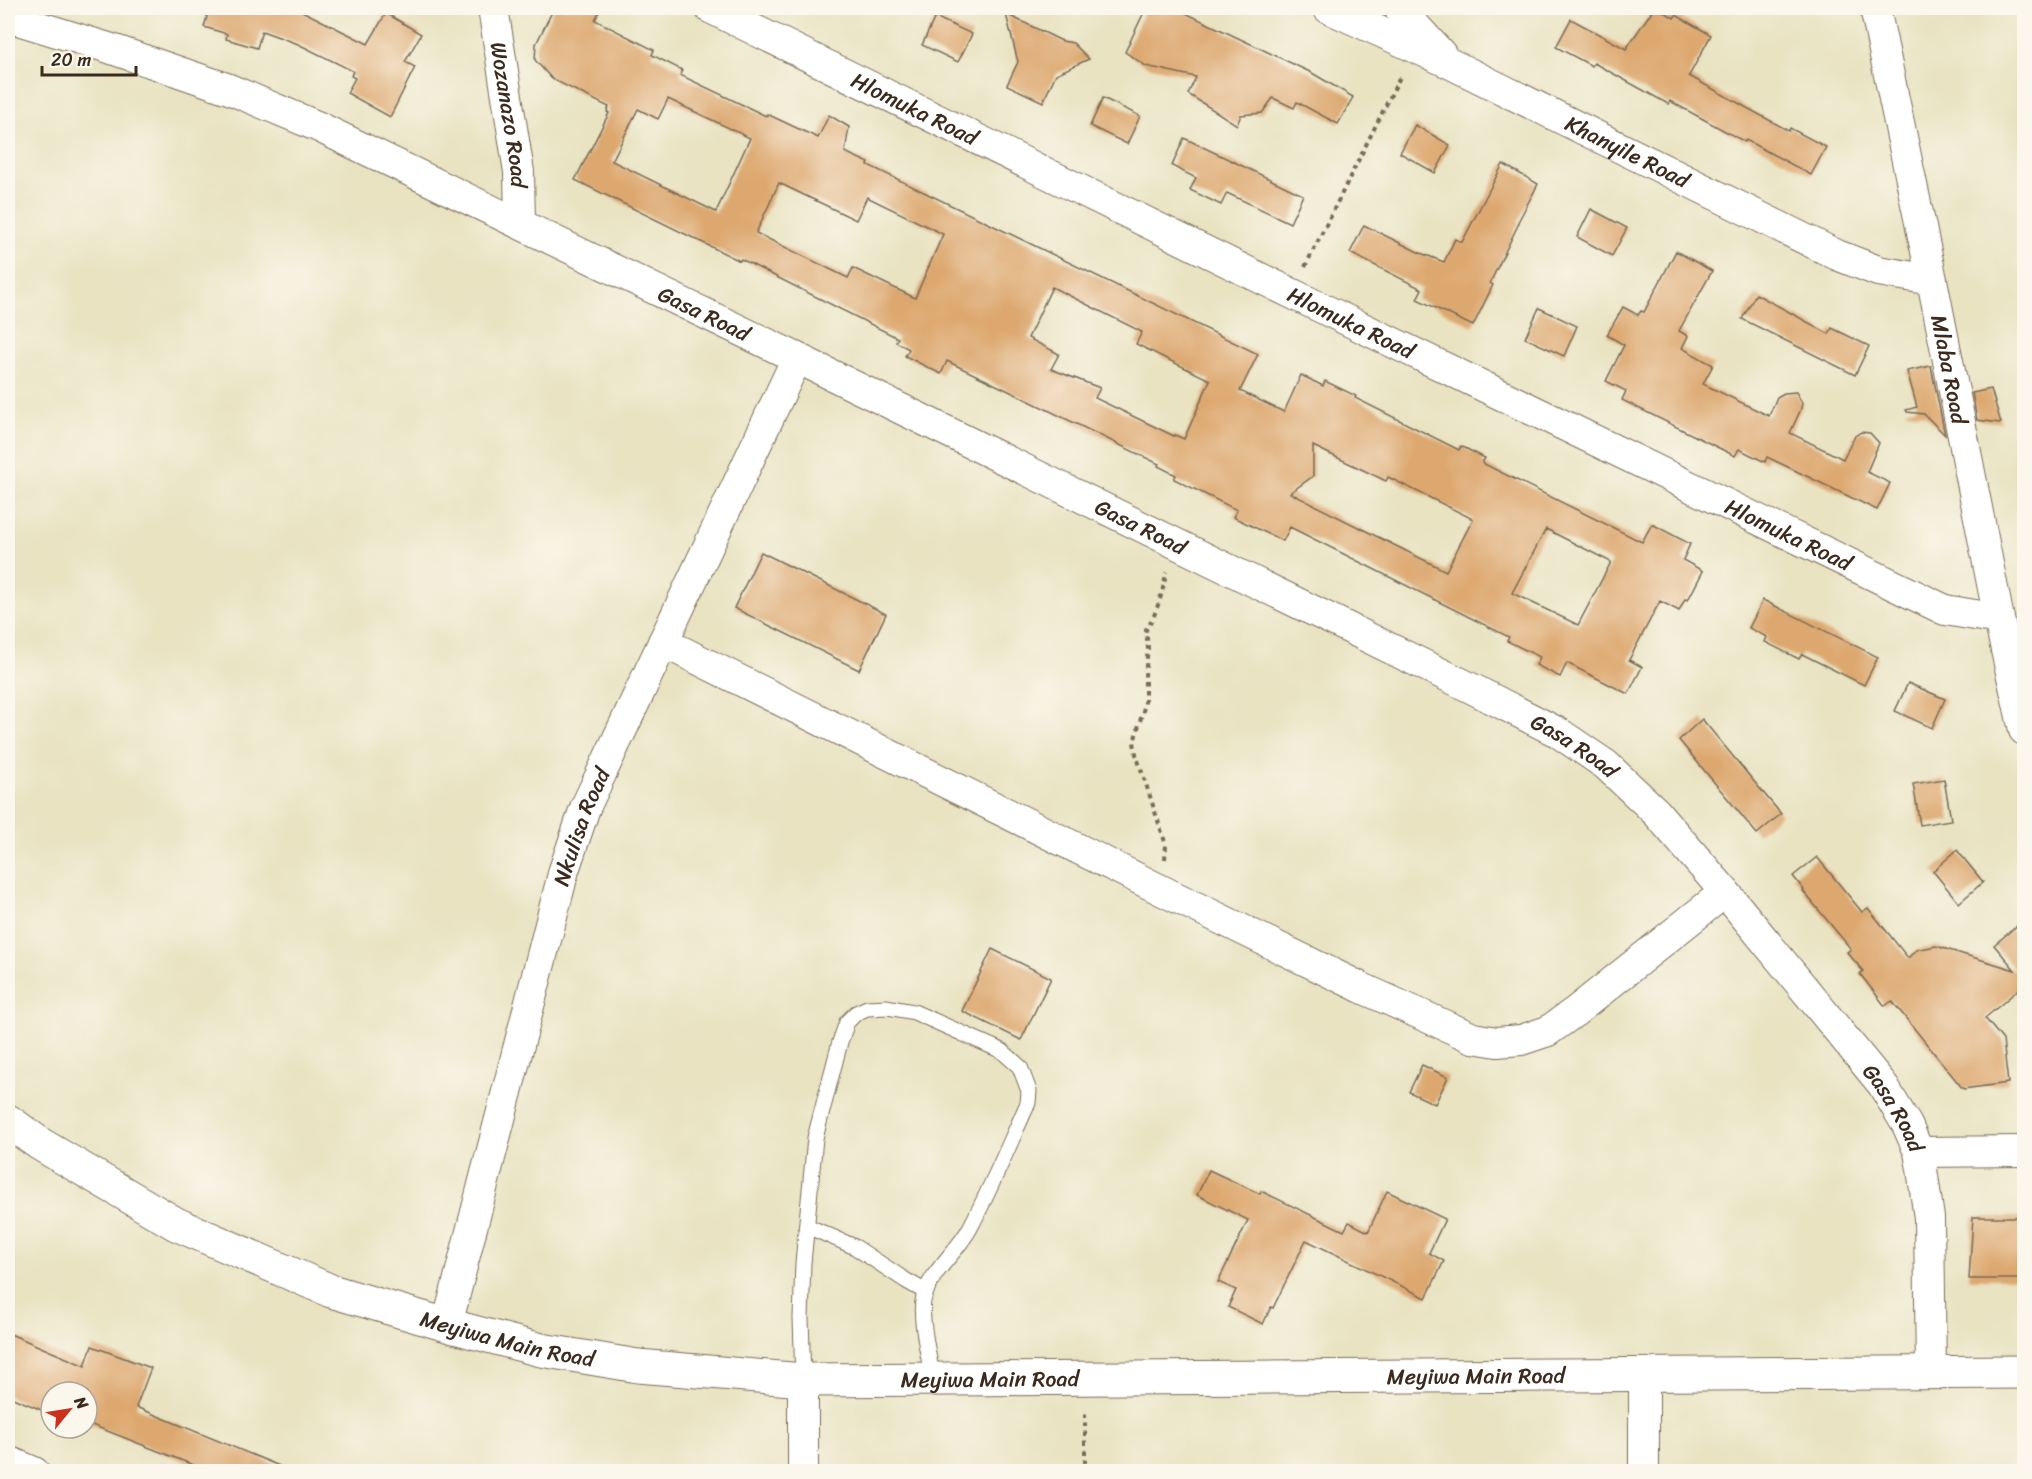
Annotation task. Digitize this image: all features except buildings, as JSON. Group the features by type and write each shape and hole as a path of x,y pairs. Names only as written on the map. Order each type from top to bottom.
{"street":[{"name":"Wozanazo Road","path":"493,8 519,172 520,223"},
{"name":"Hlomuka Road","path":"710,8 1945,610 1999,619"},
{"name":"Khanyile Road","path":"1328,8 1449,63 1837,255 1878,271 1932,280"},
{"path":"1399,8 1449,63"},
{"name":"Mlaba Road","path":"1875,8 1999,619 2025,730"},
{"name":"Gasa Road","path":"8,17 229,89 319,127 797,357 1178,544 1559,733 1606,765 1656,812 1725,892 1882,1084 1907,1125 1919,1152 1929,1218 1931,1372"},
{"name":"Nkulisa Road","path":"447,1326 564,870 585,808 797,357"},
{"path":"663,642 1159,889 1362,988 1473,1038 1497,1042 1521,1040 1548,1031 1725,892"},
{"name":"Meyiwa Main Road","path":"8,1121 40,1144 176,1224 331,1291 447,1326 541,1350 638,1366 803,1380 2025,1372"},
{"path":"1919,1152 2025,1151"},
{"path":"1644,1373 1644,1472"},
{"path":"803,1380 803,1472"},
{"path":"8,1461 34,1472"}],"lane":[{"path":"803,1380 801,1318 803,1263 815,1138 847,1022 856,1013 867,1008 887,1007 914,1012 1002,1050 1020,1067 1029,1091 1028,1103 969,1230 932,1279 926,1292 923,1303 933,1379"},
{"path":"807,1226 855,1247 926,1292"}],"path":[{"path":"1293,293 1414,47"},
{"path":"1159,889 1160,875 1167,852 1166,845 1134,742 1145,704 1148,648 1146,629 1154,616 1164,587 1168,564 1178,544"},
{"path":"1085,1378 1085,1472"}]}
